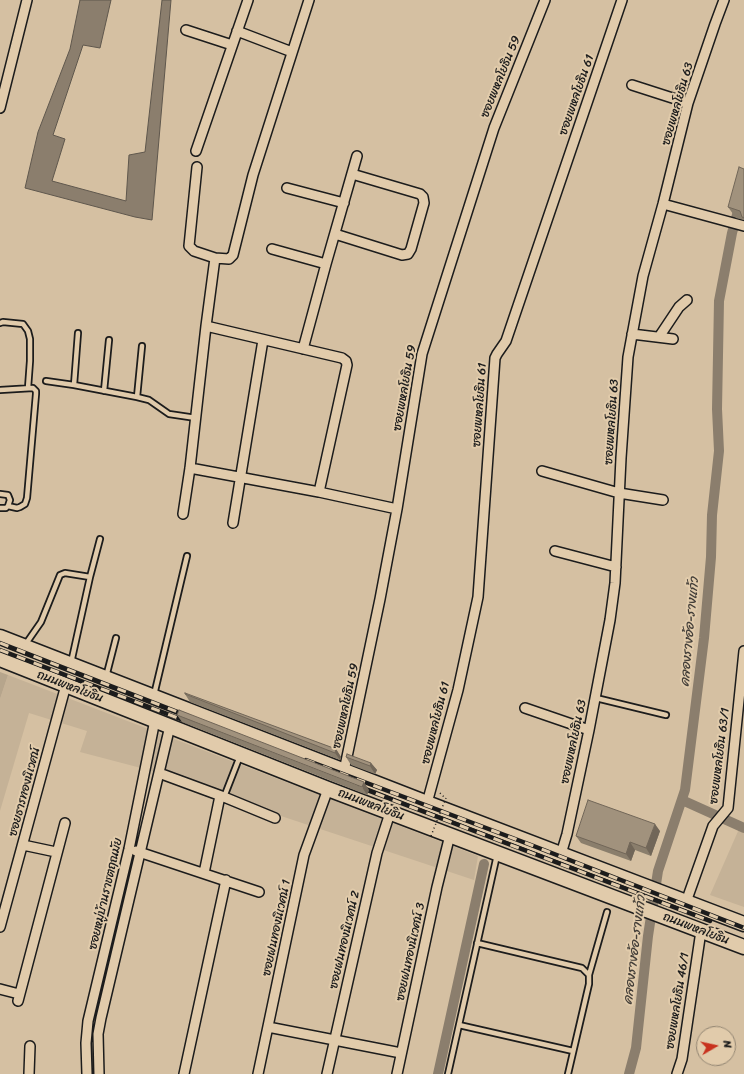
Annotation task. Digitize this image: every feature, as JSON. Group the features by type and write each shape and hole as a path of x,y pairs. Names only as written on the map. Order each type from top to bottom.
{"main road":[{"name":"ถนนพหลโยธิน","path":"0,637 344,771 744,924"},
{"name":"ถนนพหลโยธิน","path":"0,659 328,789 744,947"},
{"path":"490,827 491,851"},
{"path":"491,851 503,832"}],"street":[{"path":"0,108 27,0"},
{"path":"196,151 248,0"},
{"path":"197,168 189,246 194,251 215,258 227,260 233,255 253,175 309,0"},
{"name":"ซอยพหลโยธิน 59","path":"344,771 397,509 422,354 494,128 545,0"},
{"name":"ซอยพหลโยธิน 61","path":"427,803 458,690 478,597 495,358 506,341 622,0"},
{"name":"ซอยพหลโยธิน 63","path":"561,854 567,834 596,698 610,620 616,567 619,493 628,357 643,276 664,204 688,104 724,0"},
{"path":"186,30 232,45"},
{"path":"238,32 292,52"},
{"path":"632,85 688,104"},
{"path":"303,349 357,156"},
{"path":"335,234 402,255 408,254 411,249 424,202 423,197 420,194 352,174"},
{"path":"287,188 344,203"},
{"path":"664,204 739,225"},
{"path":"272,249 326,264"},
{"path":"183,514 190,468 215,258"},
{"path":"659,337 678,307 687,300"},
{"path":"206,326 342,358 346,361 347,365 319,492"},
{"path":"632,334 673,340"},
{"path":"233,523 263,340"},
{"path":"190,468 319,492 397,509"},
{"path":"542,471 619,493 663,500"},
{"path":"555,551 616,567"},
{"name":"ซอยพหลโยธิน 63/1","path":"686,902 713,826 728,808 744,651"},
{"name":"ซอยธารทองนิเวศน์","path":"0,927 66,685"},
{"path":"525,708 589,730"},
{"name":"ซอยหมู่บ้านราชตฤณมัย","path":"87,1074 86,1043 88,1021 129,849 155,720"},
{"name":"ซอยหมู่บ้านราชตฤณมัย","path":"98,1074 98,1034 101,1018 170,726"},
{"path":"158,773 222,796 276,818"},
{"name":"ซอยฝนทองนิเวศน์ 1","path":"258,1074 304,854 328,789"},
{"path":"204,873 222,796"},
{"name":"ซอยฝนทองนิเวศน์ 2","path":"327,1074 377,853 390,813"},
{"path":"0,989 18,997 65,823"},
{"name":"ซอยฝนทองนิเวศน์ 3","path":"397,1074 450,835"},
{"path":"23,845 56,852"},
{"path":"129,849 259,892"},
{"path":"184,1074 226,880"},
{"name":"ซอยพหลโยธิน 46/1","path":"677,1074 682,1059 701,931"},
{"path":"268,1027 401,1053"},
{"path":"29,1074 30,1046"}],"lane":[{"path":"0,324 4,322 23,324 28,330 30,354 28,388"},
{"path":"74,385 78,333"},
{"path":"104,390 109,340"},
{"path":"137,397 142,346"},
{"path":"46,381 137,397 149,400 169,414 196,418"},
{"path":"0,390 28,388 35,389 36,394 27,498 25,504 20,507 17,508 8,506 0,509"},
{"path":"0,494 5,494 9,498 10,503 8,506"},
{"path":"71,664 100,539"},
{"path":"154,696 187,556"},
{"path":"24,646 41,622 60,574 65,573 90,577"},
{"path":"106,678 116,638"},
{"path":"596,698 666,715"},
{"path":"222,796 240,754"},
{"path":"448,1074 477,943 491,851"},
{"path":"568,1074 589,984 589,975 607,912"},
{"path":"477,943 582,968 589,975"},
{"path":"459,1025 573,1051"}],"path":[{"path":"431,836 446,798"}],"shaded area":[{"path":"80,0 111,0 100,48 83,45 53,135 65,139 52,181 126,201 129,155 145,152 162,0 171,0 152,220 135,217 25,188 38,132 70,49"},
{"path":"0,672 8,675 0,699"},
{"path":"8,675 478,856 474,880 281,816 279,824 223,803 225,794 141,768 80,752 87,731 29,713 0,811 0,699"},
{"path":"739,829 744,831 744,907 710,895"}],"building":[{"path":"739,167 744,169 744,218 742,217 740,211 728,207"},
{"path":"185,694 336,749 335,753"},
{"path":"179,710 364,782 362,787 177,715"},
{"path":"347,754 371,763 370,766 346,757"},
{"path":"588,800 655,824 646,848 630,842 626,854 576,836"}],"waterway":[{"name":"คลองรางอ้อ-รางแก้ว","path":"629,1074 636,1048 648,936 658,871 685,790 704,638 711,557 712,515 719,451 717,409 719,301 732,233 744,189"},
{"path":"682,800 744,828"},
{"path":"438,1074 484,864"}],"railway":[{"path":"0,643 188,716"},
{"path":"0,650 191,723"},
{"path":"306,760 531,845 744,928"},
{"path":"359,787 710,921"}]}
